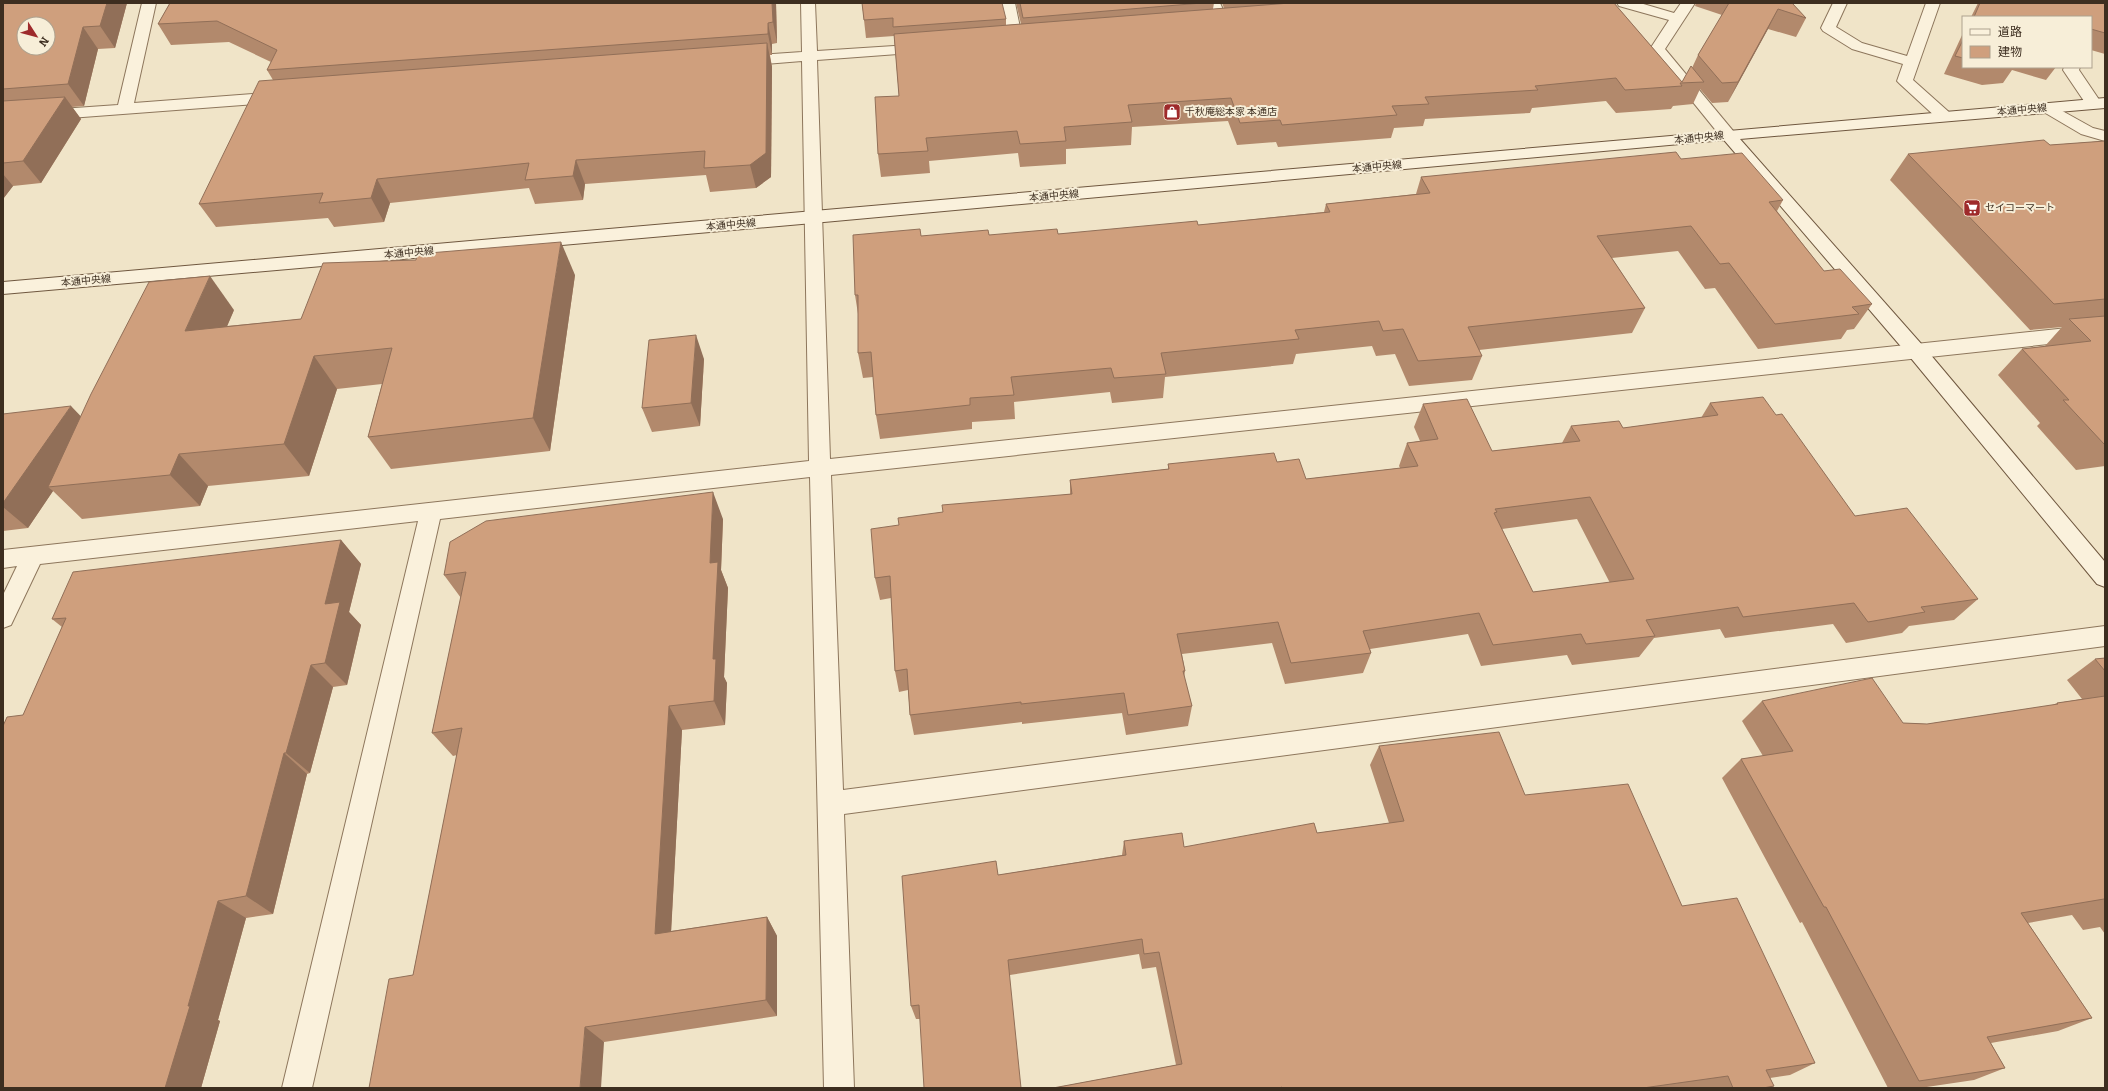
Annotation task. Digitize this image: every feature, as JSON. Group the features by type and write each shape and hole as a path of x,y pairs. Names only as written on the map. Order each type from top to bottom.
{"street":[{"path":"125,109 148,3"},
{"path":"808,3 820,468 839,1088"},
{"path":"1008,3 1016,42"},
{"path":"1213,3 1222,25"},
{"path":"1624,3 1678,18"},
{"path":"1688,3 1657,49 1728,135 1917,352 2105,578"},
{"path":"1840,3 1828,28 1857,46 1912,62"},
{"path":"1933,3 1905,81 1944,116"},
{"path":"1207,26 1238,23"},
{"path":"1000,43 1032,40"},
{"path":"730,62 936,47"},
{"path":"2072,68 2071,70 2099,104"},
{"path":"3,118 292,96"},
{"name":"本通中央線","path":"3,288 813,218 1944,116 2099,104"},
{"path":"2048,108 2087,131 2105,136"},
{"path":"3,559 820,468 2105,331"},
{"path":"297,1088 431,512"},
{"path":"3,618 33,556"},
{"path":"830,804 2105,636"}],"building":[{"path":"3,3 107,3 100,26 83,27 68,84 3,89"},
{"path":"170,3 772,3 773,22 768,23 768,34 267,70 277,50 217,21 158,24"},
{"path":"862,3 1002,3 1006,19 893,27 893,18 864,20"},
{"path":"1020,3 1202,3 1023,18"},
{"path":"1290,3 1614,3 1682,82 1691,66 1704,82 1680,83 1682,86 1625,90 1616,78 1535,86 1538,90 1425,97 1429,104 1392,106 1397,115 1282,125 1280,120 1240,123 1231,98 1128,105 1132,122 1064,127 1066,141 1020,144 1017,131 926,138 928,151 878,154 875,97 899,96 894,34"},
{"path":"1729,3 1792,3 1806,18 1778,9 1738,82 1722,83 1698,55"},
{"path":"1980,3 2105,3 2105,33 2092,29 2092,16 1974,16"},
{"path":"1962,42 1962,58 1955,56"},
{"path":"767,43 766,153 750,165 704,168 705,151 576,160 573,176 525,180 529,163 377,179 371,198 319,203 323,193 199,204 259,81"},
{"path":"65,97 23,161 3,163 3,101"},
{"path":"2044,140 2050,145 2105,141 2105,299 2054,304 1908,154"},
{"path":"1676,152 1681,159 1742,153 1783,200 1769,202 1824,271 1840,269 1872,304 1852,307 1859,314 1775,324 1729,263 1720,264 1691,226 1597,236 1645,308 1468,327 1482,356 1418,361 1403,329 1383,331 1379,321 1295,330 1299,339 1161,353 1166,374 1114,378 1111,368 1011,377 1014,395 970,398 970,405 876,415 871,352 858,353 858,295 855,295 853,235 920,229 921,236 988,230 989,235 1057,229 1058,234 1197,221 1198,225 1330,212 1326,204 1430,193 1421,177"},
{"path":"561,242 533,418 368,437 392,348 314,356 284,444 179,454 170,475 48,487 91,394 149,282 210,276 185,331 301,319 323,263 416,260 417,254"},
{"path":"2105,316 2104,444 2063,400 2069,400 2022,349 2091,341 2069,319"},
{"path":"696,335 691,403 642,408 649,340"},
{"path":"1763,397 1776,415 1782,414 1855,516 1907,508 1978,599 1921,607 1925,612 1868,622 1854,603 1743,617 1738,607 1646,620 1655,636 1586,644 1581,634 1493,645 1479,613 1363,631 1371,653 1291,663 1278,622 1177,634 1185,671 1183,671 1192,706 1128,715 1124,693 1021,704 1021,702 910,715 907,669 895,671 890,576 875,578 871,529 899,525 898,518 943,512 942,505 1072,494 1070,480 1169,469 1168,464 1274,453 1277,462 1299,459 1306,479 1418,466 1407,443 1438,439 1423,404 1467,399 1492,451 1580,441 1571,426 1619,421 1623,428 1718,415 1710,403","holes":["1590,497 1634,579 1533,592 1494,513 1497,512 1495,509"]},
{"path":"71,406 3,503 3,414"},
{"path":"713,492 710,563 718,562 713,659 716,659 714,701 669,706 655,934 767,917 766,1000 585,1027 580,1088 369,1088 389,979 413,975 462,728 432,733 466,572 444,575 450,542 486,521"},
{"path":"341,540 325,604 340,602 325,663 311,665 286,753 284,753 246,896 218,901 188,1006 190,1006 165,1088 3,1088 3,726 7,717 23,715 66,618 52,619 73,572"},
{"path":"2105,658 2105,671 2095,659"},
{"path":"1872,678 1903,723 1927,724 2105,696 2105,899 2021,913 2092,1018 1987,1037 2005,1068 1919,1081 1826,907 1824,907 1741,759 1793,751 1762,701"},
{"path":"1499,732 1525,795 1628,784 1682,906 1737,898 1815,1063 1766,1070 1774,1086 1763,1088 1733,1088 1728,1076 1643,1088 1053,1088 1182,1064 1159,952 1144,954 1142,939 1008,960 1021,1088 924,1088 919,1005 911,1006 902,876 996,861 998,875 1126,855 1124,841 1182,833 1184,847 1314,823 1317,833 1404,821 1379,746"}],"place":[{"name":"千秋庵総本家 本通店","path":"1172,112"},
{"name":"セイコーマート","path":"1972,208"}]}
